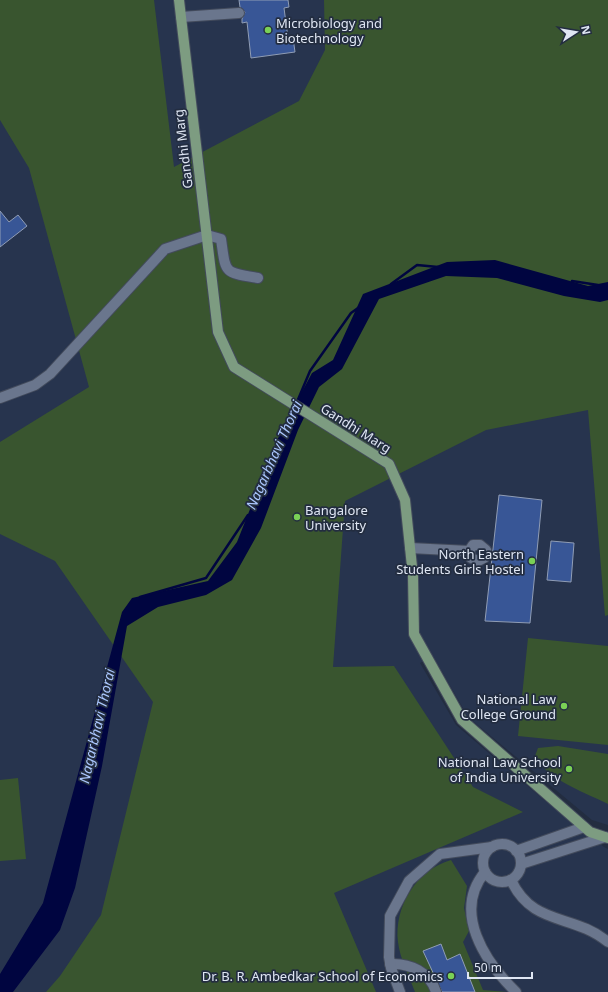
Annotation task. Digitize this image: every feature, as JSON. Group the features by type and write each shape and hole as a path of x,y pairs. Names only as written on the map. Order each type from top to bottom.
{"main road":[{"name":"Gandhi Marg","path":"179,0 218,332 234,367 389,464 405,500 410,548 414,634 462,720 590,832 606,838"}],"lane":[{"path":"181,17 239,13"},
{"path":"0,398 35,385 50,374 165,249 207,235 221,239 227,269 231,273 258,278"},
{"path":"410,548 469,551"},
{"path":"516,851 584,827"},
{"path":"521,864 606,838"},
{"path":"400,992 390,964 390,916 409,881 440,854 506,844 516,851 520,858 521,864 516,876 511,880 504,882 494,881 485,872 483,860 492,847"},
{"path":"485,872 477,882 472,894 470,909 472,924 487,956 502,977 516,992"},
{"path":"511,880 523,900 536,910 552,918 587,928 608,942"},
{"path":"390,964 404,964 417,969 428,977 436,992"}],"shaded area":[{"name":"Bangalore University","path":"0,0 608,0 608,825 592,820 468,717 433,656 420,663 456,725 544,800 608,849 608,992 0,992"}],"green space":[{"name":"Bangalore University","path":"0,0 154,0 174,167 299,101 325,50 324,0 608,0 608,615 605,616 588,410 486,430 345,501 333,667 394,666 473,787 523,812 334,893 376,992 46,992 60,976 101,915 153,702 55,561 0,534 0,442 89,387 29,168 0,120"},
{"name":"National Law College Ground","path":"528,638 608,646 608,745 518,736"},
{"path":"558,746 608,754 608,804 567,784 548,772 540,764 535,756 538,748"},
{"path":"18,778 26,859 0,861 0,780"},
{"path":"451,860 467,886 464,908 469,931 463,942 483,990 507,992 415,992 399,948 398,929 400,916 404,903 418,881 427,872"}],"water":[{"name":"Nagarbhavi Thorai","path":"495,260 588,286 608,282 608,300 600,302 564,296 497,278 446,276 379,299 342,369 319,387 298,430 261,528 232,580 206,595 158,607 127,626 102,766 75,888 60,930 13,992 0,992 0,974 43,903 122,612 132,598 208,581 237,542 281,431 312,373 333,360 363,294 447,262"}],"building":[{"name":"Microbiology and Biotechnology","path":"239,0 288,0 289,7 284,8 288,38 293,38 295,52 251,58 247,22 242,23 245,12 240,7"},
{"path":"0,211 9,222 18,215 27,226 0,247"},
{"name":"North Eastern Students Girls Hostel","path":"499,495 542,500 530,623 485,621"},
{"path":"551,541 574,543 571,582 547,580"},
{"name":"Dr. B. R. Ambedkar School of Economics","path":"441,944 447,960 460,954 475,992 442,992 423,951"}],"waterway":[{"name":"Nagarbhavi Thorai","path":"391,284 417,265 438,267"},
{"name":"Nagarbhavi Thorai","path":"572,281 598,285"},
{"name":"Nagarbhavi Thorai","path":"297,402 310,371 351,313 358,308"},
{"name":"Nagarbhavi Thorai","path":"140,597 206,578 248,515"}],"place":[{"name":"Microbiology and Biotechnology","path":"268,30"},
{"name":"Bangalore University","path":"297,517"},
{"name":"North Eastern Students Girls Hostel","path":"532,561"},
{"name":"National Law College Ground","path":"564,706"},
{"name":"National Law School of India University","path":"569,769"},
{"name":"Dr. B. R. Ambedkar School of Economics","path":"451,976"}]}
